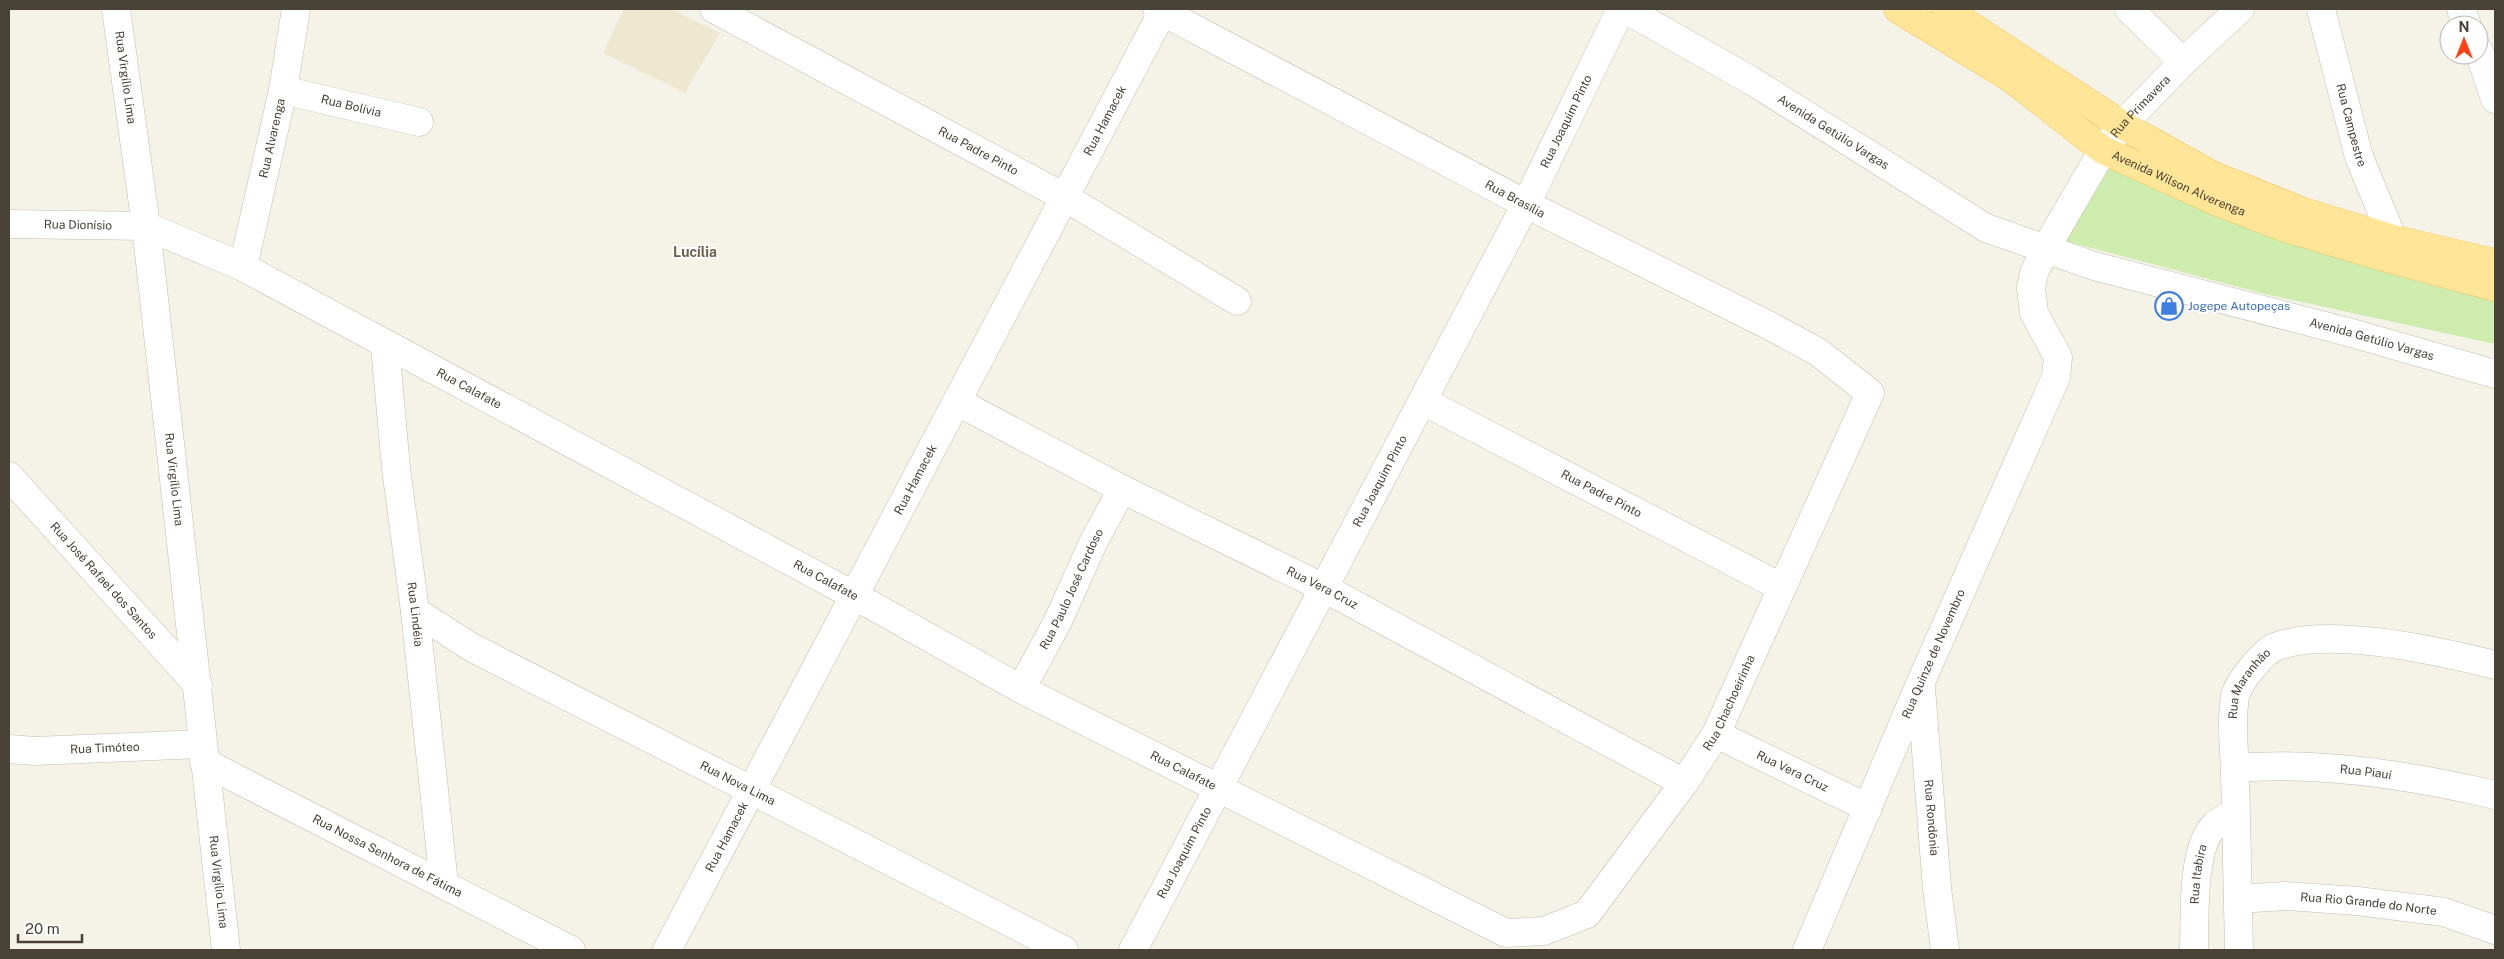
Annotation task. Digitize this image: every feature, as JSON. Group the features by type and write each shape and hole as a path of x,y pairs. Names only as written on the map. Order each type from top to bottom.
{"main road":[{"name":"Avenida Wilson Alverenga","path":"1898,9 2011,78 2103,150 2218,202 2283,227 2394,260 2495,287"},
{"name":"Avenida Wilson Alverenga","path":"1945,9 2122,125 2212,175 2301,211 2393,239 2495,263"}],"street":[{"name":"Rua Virgílio Lima","path":"116,9 146,226 226,950"},
{"name":"Rua Alvarenga","path":"243,267 284,90 296,9"},
{"name":"Rua Padre Pinto","path":"714,9 1066,198 1237,301"},
{"name":"Rua Joaquim Pinto","path":"1133,950 1217,787 1526,204 1623,9"},
{"name":"Avenida Getúlio Vargas","path":"1623,9 1752,81 1986,228 2094,266 2348,332 2495,374"},
{"path":"2129,9 2183,62"},
{"name":"Rua Primavera","path":"2046,248 2103,150 2122,125 2183,62 2240,9"},
{"name":"Rua Campestre","path":"2321,9 2359,157 2393,239"},
{"name":"Rua Hamacek","path":"667,950 1066,198 1162,10"},
{"name":"Rua Brasília","path":"1162,10 1526,204 1802,343 1818,352 1870,393"},
{"path":"2484,65 2495,99"},
{"name":"Rua Bolívia","path":"284,90 419,122"},
{"name":"Rua Dionísio","path":"9,224 146,226"},
{"name":"Rua Calafate","path":"146,226 243,267 385,346 855,596 1021,689 1506,933"},
{"name":"Rua Quinze de Novembro","path":"1807,950 1920,684 2056,378 2058,358 2034,313 2031,288 2034,272 2046,248"},
{"name":"Rua Lindéia","path":"385,346 396,468 415,611 444,884"},
{"name":"Rua Chachoeirinha","path":"1506,933 1544,931 1587,914 1684,783 1716,734 1780,587 1870,393"},
{"name":"Rua Padre Pinto","path":"1423,401 1780,587"},
{"name":"Rua Vera Cruz","path":"956,404 967,407 1122,490 1324,588 1684,783"},
{"name":"Rua José Rafael dos Santos","path":"9,476 198,685"},
{"name":"Rua Paulo José Cardoso","path":"1021,689 1058,622 1093,543 1122,490"},
{"name":"Rua Nova Lima","path":"415,611 471,648 1064,950"},
{"name":"Rua Maranhão","path":"2239,950 2235,814 2235,695 2257,663 2273,648 2302,640 2344,640 2432,650 2495,665"},
{"name":"Rua Rondônia","path":"1920,684 1937,888 1945,950"},
{"name":"Rua Vera Cruz","path":"1716,734 1868,808"},
{"name":"Rua Timóteo","path":"9,748 35,751 203,753"},
{"name":"Rua Nossa Senhora de Fátima","path":"203,753 444,884 571,950"},
{"name":"Rua Piauí","path":"2235,768 2267,765 2398,775 2495,795"},
{"name":"Rua Itabira","path":"2194,950 2197,873 2202,849 2214,826 2235,814"},
{"name":"Rua Rio Grande do Norte","path":"2238,899 2285,896 2358,900 2444,912 2495,930"}],"shaded area":[{"path":"624,9 671,9 720,33 685,93 603,53"}],"green space":[{"path":"2111,164 2495,296 2495,344 2265,294 2058,239"}],"place":[{"name":"Jogepe Autopeças","path":"2169,306"}],"district":[{"name":"Lucília","path":"695,252"}]}
